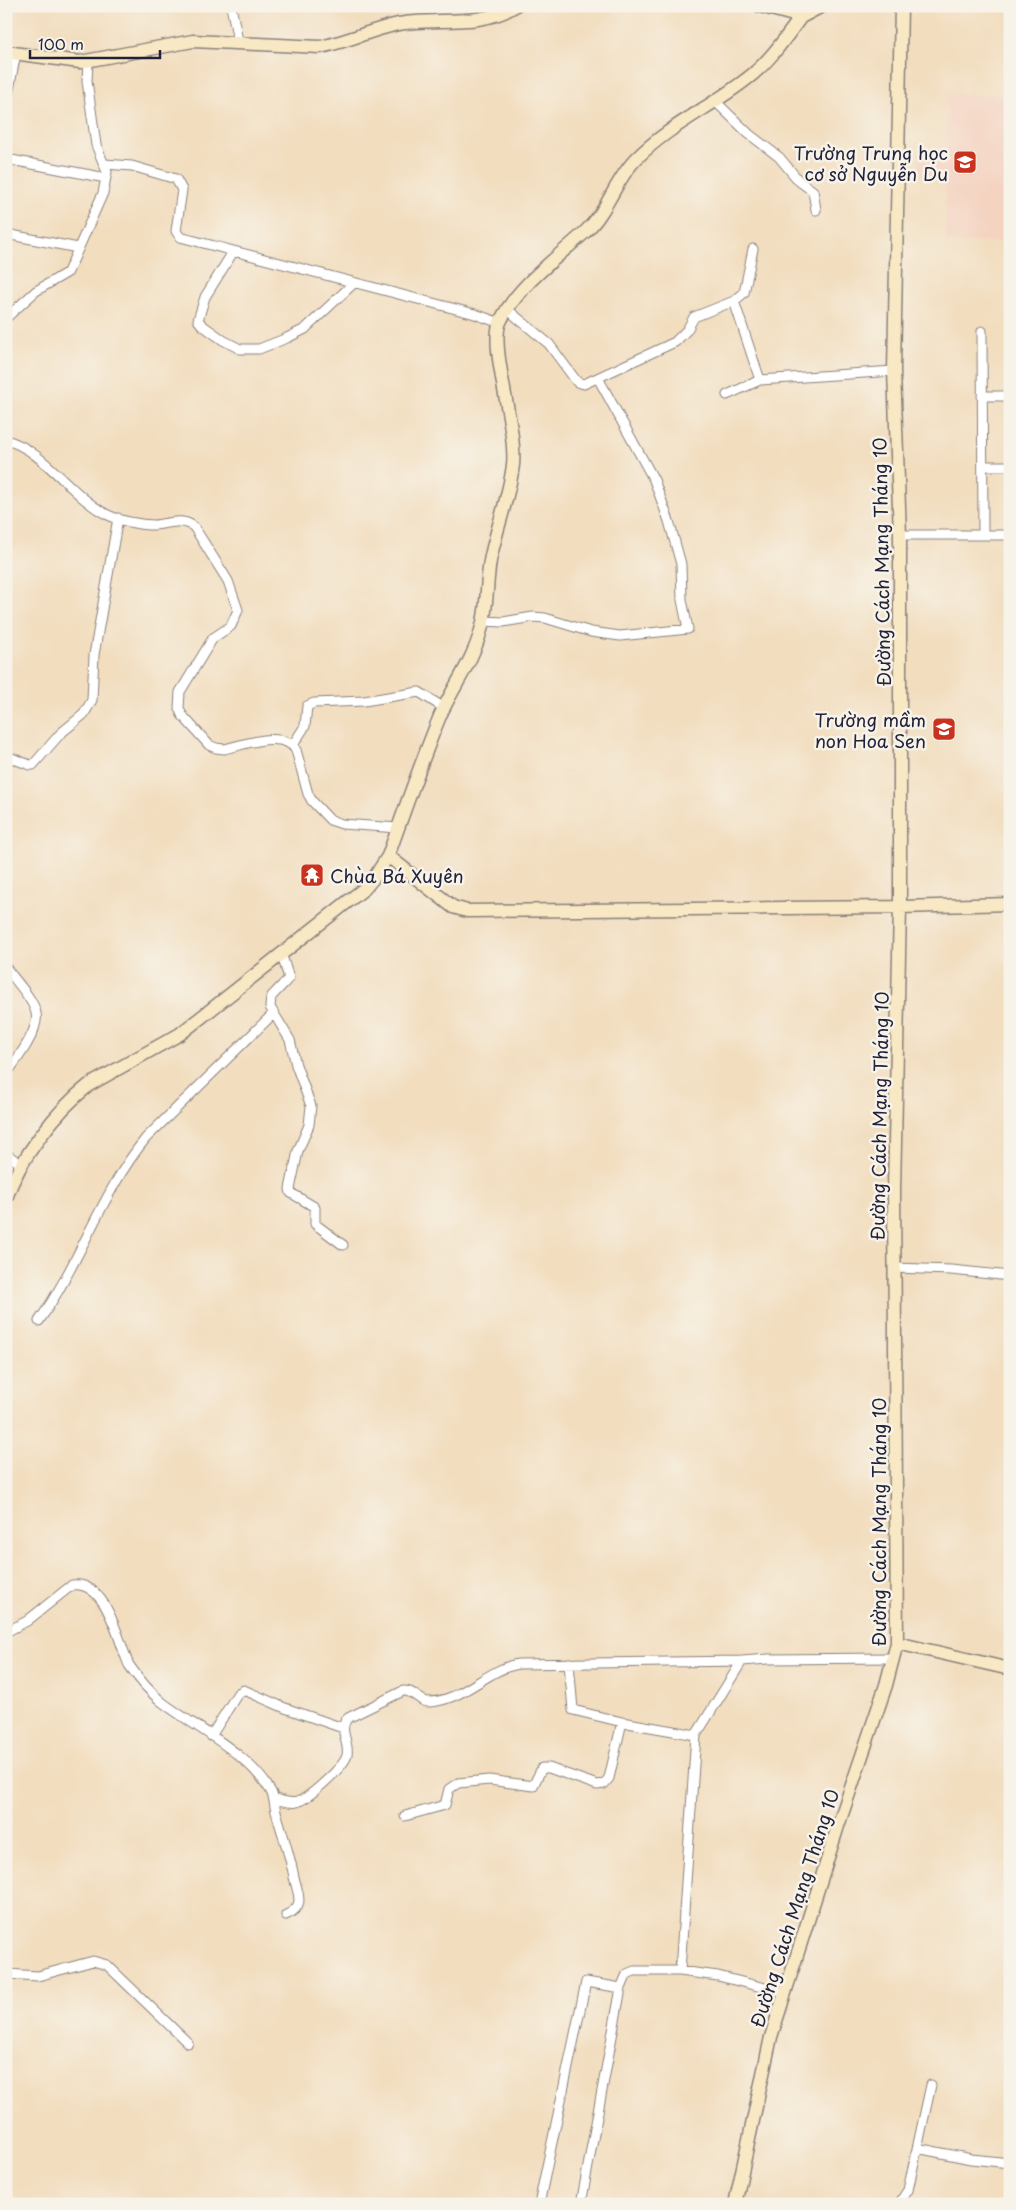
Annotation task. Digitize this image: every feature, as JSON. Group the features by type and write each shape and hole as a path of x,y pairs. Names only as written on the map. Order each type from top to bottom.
{"street":[{"path":"231,6 238,41"},
{"path":"6,105 11,53 88,62 193,41 238,41 320,47 396,24 488,18 515,6"},
{"path":"760,6 798,17"},
{"path":"787,6 798,17"},
{"path":"6,1198 21,1164 34,1144 89,1084 180,1034 282,956 365,888 376,875 388,856 444,708 464,670 481,631 490,560 508,493 513,464 514,446 511,420 498,343 500,323 520,293 547,265 587,230 605,207 628,167 638,157 678,124 715,101 760,68 773,54 798,17 822,6"},
{"name":"Đường Cách Mạng Tháng 10","path":"735,2204 762,2072 785,1993 894,1658 897,1643 894,1268 900,907 900,535 894,371 901,6"},
{"path":"6,318 36,291 64,275 74,259 98,206 107,172 96,144 87,82 88,62"},
{"path":"715,101 743,129 780,157 799,181 813,191 816,210"},
{"path":"6,160 106,178"},
{"path":"105,164 132,166 176,179 182,190 177,235 233,252 500,323"},
{"path":"6,234 78,248"},
{"path":"508,310 549,344 576,382 584,384 617,367 675,342 687,330 694,317 734,301 741,296 746,288 754,249"},
{"path":"233,252 205,297 198,320 223,340 240,349 259,349 305,329 354,283"},
{"path":"734,301 760,380"},
{"path":"982,331 983,535"},
{"path":"727,394 760,380 894,371"},
{"path":"483,621 503,622 533,617 545,618 591,632 620,636 688,629 682,600 681,564 669,521 654,480 598,378"},
{"path":"982,396 1010,396"},
{"path":"6,440 24,447 100,510 118,518 153,525 182,521 188,522 194,527 228,581 238,610 232,626 213,638 180,692 179,708 182,715 209,745 224,749 276,738 285,739 293,744 308,794 330,820 342,824 398,828"},
{"path":"983,466 1010,466"},
{"path":"6,756 33,765 60,734 84,714 92,700 94,655 118,518"},
{"path":"900,535 1010,535"},
{"path":"293,744 305,726 307,706 314,703 364,701 418,692 444,708"},
{"path":"388,856 453,907 467,911 900,907 1010,904"},
{"path":"282,956 289,978 271,997 269,1002 273,1014 290,1040 298,1073 311,1106 309,1125 298,1151 290,1189 291,1193 316,1208 315,1224 343,1245"},
{"path":"6,968 33,1004 37,1022 34,1031 6,1074"},
{"path":"40,1321 56,1296 104,1201 133,1154 184,1100 273,1014"},
{"path":"6,1154 21,1164"},
{"path":"894,1268 951,1270 1010,1276"},
{"path":"6,1632 27,1621 72,1585 79,1584 90,1588 106,1605 125,1656 136,1674 160,1700 211,1736 253,1770 269,1788 290,1855 299,1903 295,1911 286,1915"},
{"path":"897,1643 1010,1669"},
{"path":"274,1799 290,1802 301,1800 341,1768 347,1755 343,1728 348,1718 403,1691 413,1692 421,1700 431,1702 467,1691 509,1666 568,1663 894,1658"},
{"path":"680,1971 696,1735 742,1661"},
{"path":"568,1663 573,1710 622,1722 696,1735"},
{"path":"211,1736 238,1693 244,1690 285,1708 343,1728"},
{"path":"405,1816 445,1805 449,1789 454,1784 489,1780 533,1786 542,1768 549,1768 597,1784 604,1784 609,1778 622,1722"},
{"path":"6,1974 38,1976 93,1961 100,1962 107,1965 188,2043"},
{"path":"581,2204 621,1988 630,1971 680,1971 732,1979 785,1993"},
{"path":"539,2204 586,1982 621,1988"},
{"path":"900,2204 908,2190 931,2085"},
{"path":"917,2148 971,2159 1010,2164"}],"shaded area":[{"name":"Trường Trung học cơ sở Nguyễn Du","path":"947,95 1010,95 1010,242 946,242 945,177 919,176 920,148 946,147"}],"place":[{"name":"Trường Trung học cơ sở Nguyễn Du","path":"965,162"},
{"name":"Trường mầm non Hoa Sen","path":"944,729"},
{"name":"Chùa Bá Xuyên","path":"312,875"}]}
